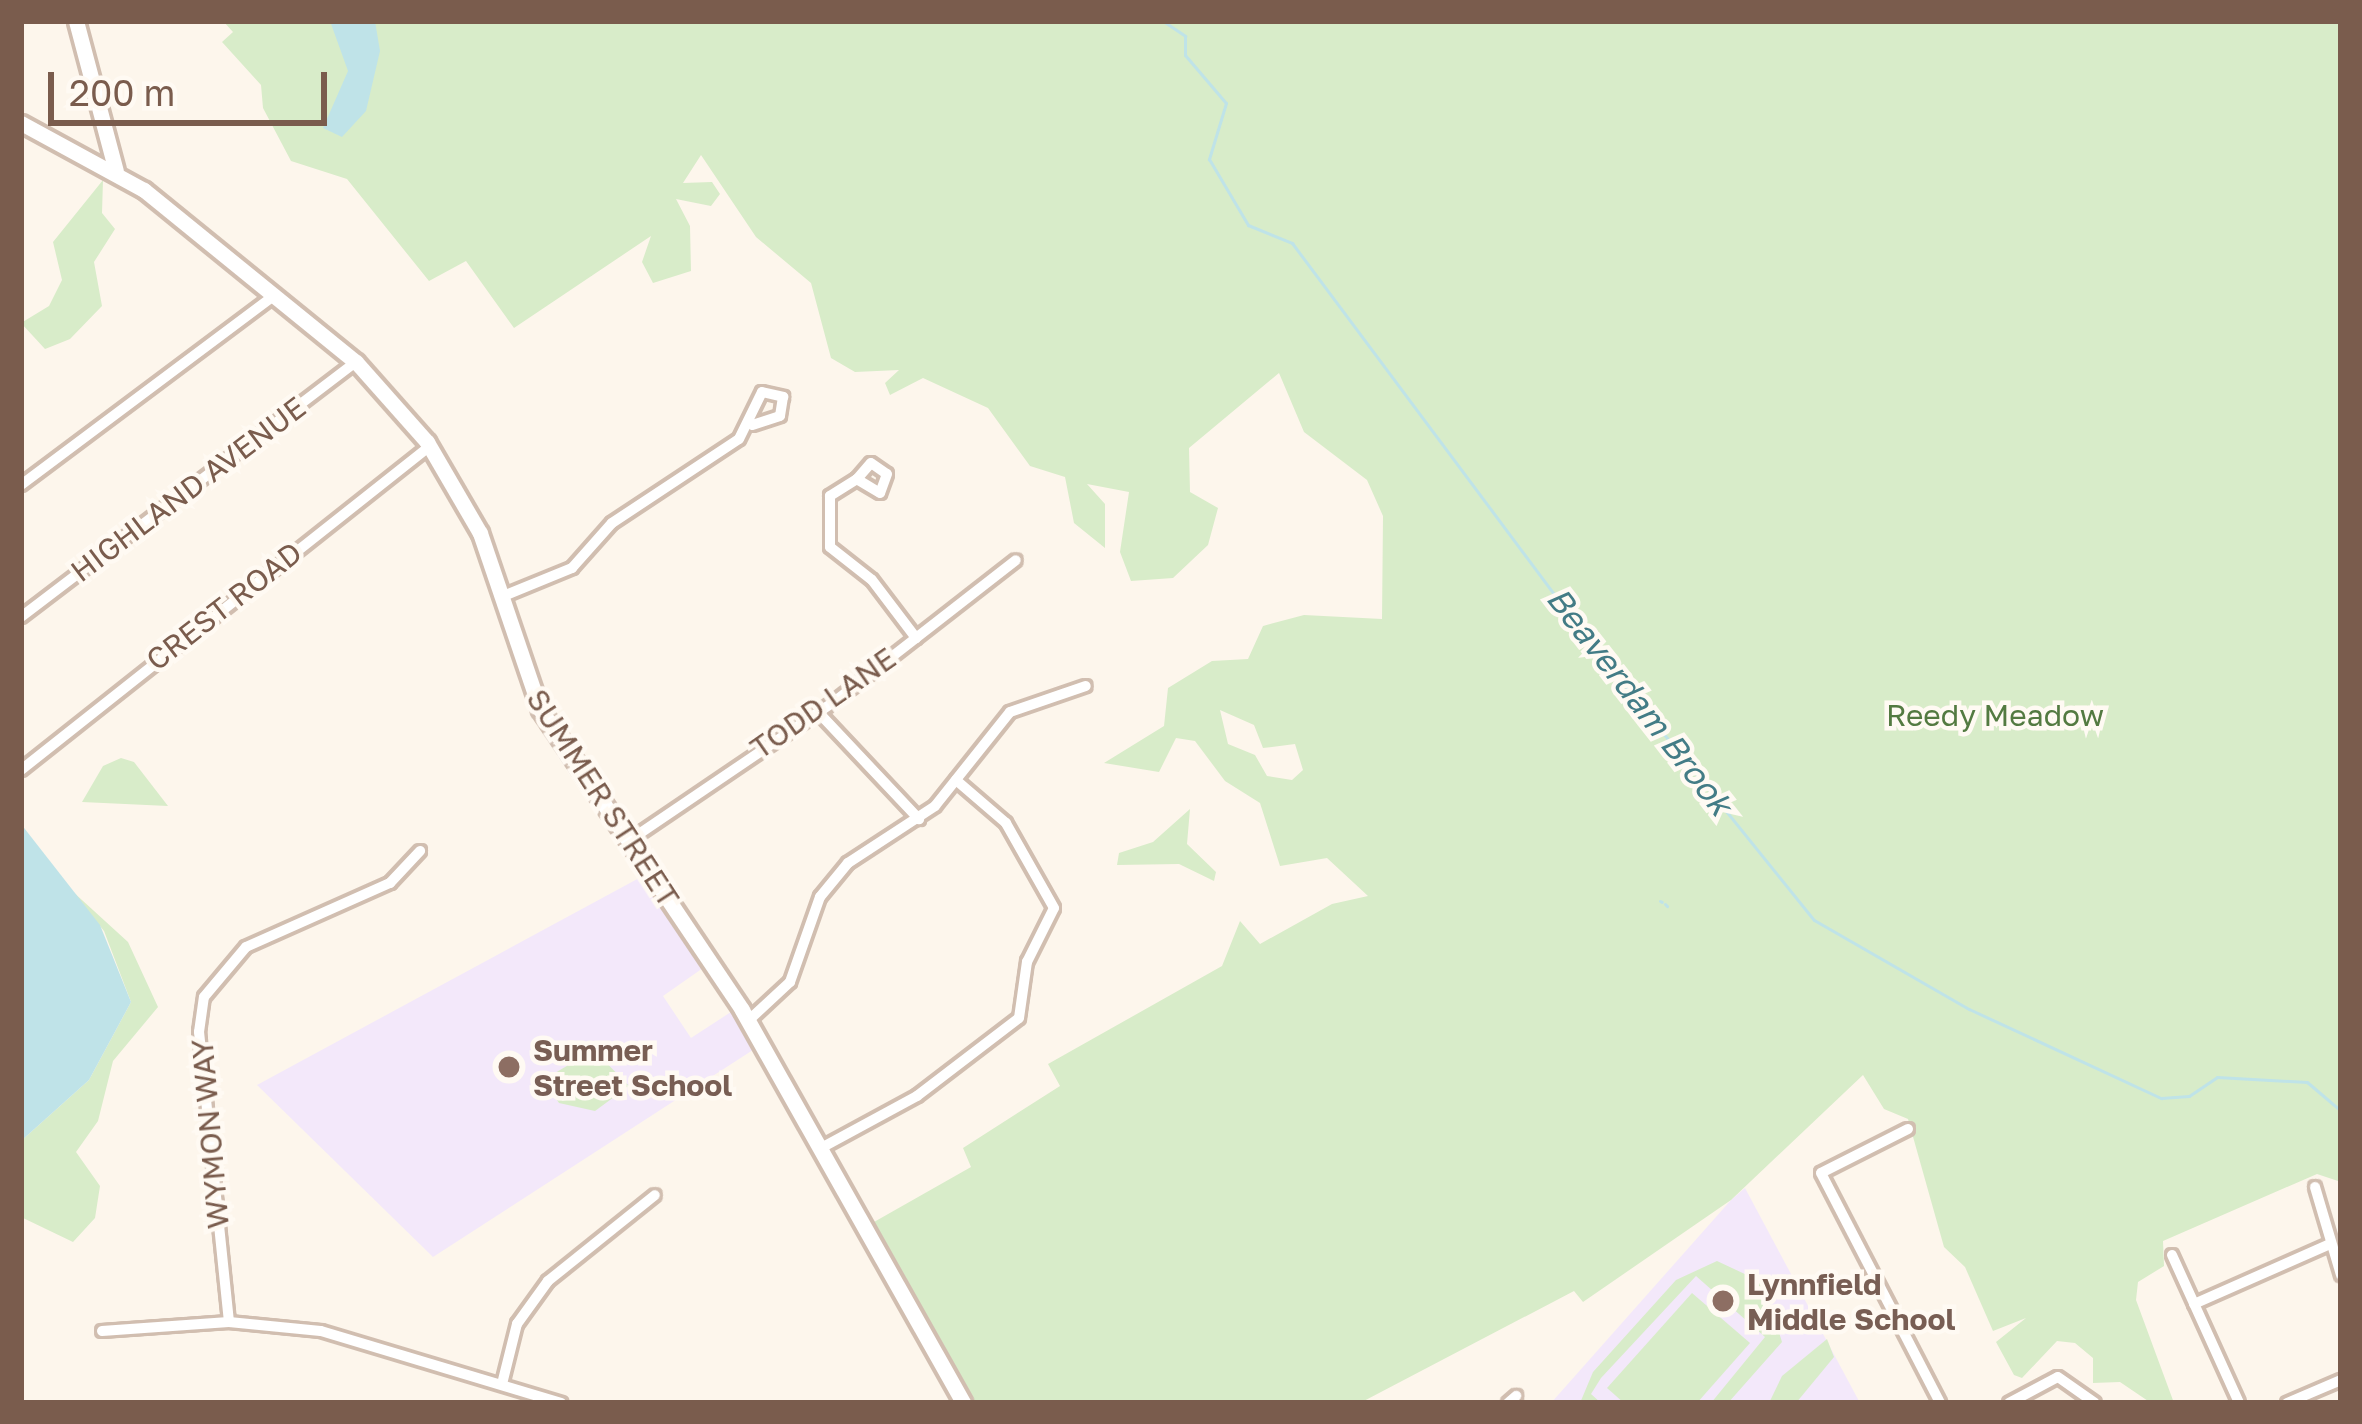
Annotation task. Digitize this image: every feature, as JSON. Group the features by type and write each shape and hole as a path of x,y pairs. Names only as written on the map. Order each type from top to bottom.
{"main road":[{"path":"76,21 116,171"},
{"name":"SUMMER STREET","path":"21,124 116,171 275,296 356,362 430,446 475,522 540,709 749,1020 963,1403"}],"street":[{"path":"21,485 275,296"},
{"name":"HIGHLAND AVENUE","path":"21,617 356,362"},
{"path":"501,597 572,568 612,523 752,425"},
{"name":"CREST ROAD","path":"21,770 430,446"},
{"path":"857,479 826,506 830,548 872,580 916,638"},
{"name":"TODD LANE","path":"627,842 819,712 1016,560"},
{"path":"749,1020 790,982 833,879 919,819 1010,712 1086,686"},
{"path":"819,712 919,819"},
{"path":"823,1147 917,1096 1019,1018 1027,962 1054,908 1006,823 956,780"},
{"name":"WYMON WAY","path":"229,1322 199,1032 204,997 247,946 390,884 420,851"},
{"path":"1908,1129 1821,1173 1940,1403"},
{"path":"2315,1187 2341,1275"},
{"path":"502,1384 518,1324 548,1281 655,1195"},
{"path":"2194,1304 2330,1244"},
{"path":"2173,1256 2239,1403"},
{"path":"102,1331 229,1322 345,1336 561,1403"},
{"path":"2008,1403 2058,1377 2096,1403"},
{"path":"2287,1403 2341,1381"}],"shaded area":[{"name":"Summer Street School","path":"641,877 703,968 663,996 691,1038 734,1010 756,1048 433,1257 257,1085"},
{"name":"Lynnfield Middle School","path":"1745,1188 1860,1403 1551,1403 1731,1200"}],"green space":[{"name":"Reedy Meadow","path":"223,21 2341,21 2341,1182 2317,1174 2163,1241 2164,1266 2138,1282 2136,1300 2174,1403 2151,1403 2120,1382 2093,1383 2093,1358 2075,1343 2057,1341 2022,1378 2014,1375 1996,1342 2026,1318 1993,1331 1965,1267 1944,1247 1908,1119 1884,1109 1863,1075 1731,1200 1583,1302 1574,1291 1360,1403 975,1403 874,1222 971,1167 963,1148 1060,1086 1048,1064 1222,966 1240,921 1260,944 1332,904 1368,896 1327,858 1280,866 1260,803 1225,781 1195,741 1176,738 1159,772 1104,763 1164,726 1168,688 1212,661 1248,659 1263,626 1304,615 1382,619 1383,516 1367,480 1304,432 1279,373 1189,448 1190,492 1218,508 1208,545 1173,578 1131,581 1120,552 1129,492 1087,484 1105,504 1105,548 1074,523 1065,477 1030,466 988,408 923,378 890,395 885,383 899,370 855,372 831,358 811,283 756,237 701,155 683,183 712,182 720,194 711,206 676,199 690,226 691,271 653,283 642,262 651,236 514,328 466,261 429,281 347,179 291,161 263,108 261,85 222,42 233,32","holes":["1220,710 1254,725 1263,748 1295,744 1303,770 1292,780 1267,776 1255,755 1228,744"]},
{"path":"103,180 102,213 115,229 94,262 102,306 70,339 45,349 21,323 49,306 62,280 53,242"},
{"path":"121,758 134,762 168,806 82,802 103,766"},
{"path":"1190,809 1187,844 1216,872 1214,881 1179,864 1117,865 1119,853 1153,842"},
{"path":"71,890 128,942 158,1007 113,1061 98,1121 76,1152 100,1186 95,1218 73,1242 21,1217 21,1141 89,1080 131,1002 104,931"},
{"path":"594,1050 629,1086 595,1111 559,1103 543,1080"},
{"path":"1717,1261 1764,1283 1782,1342 1728,1403 1711,1403 1765,1337 1696,1276 1601,1378 1591,1394 1601,1403 1580,1403 1593,1372 1676,1280"},
{"path":"1692,1293 1750,1343 1697,1403 1624,1403 1607,1388"},
{"path":"1827,1339 1834,1357 1796,1403 1769,1403 1782,1376"}],"water":[{"path":"330,21 375,21 380,51 366,111 342,137 323,128 348,71"},
{"path":"21,824 100,925 131,1002 89,1080 21,1141"}],"waterway":[{"name":"Beaverdam Brook","path":"1163,21 1185,36 1185,55 1226,103 1209,159 1248,225 1292,243 1592,645 1814,920 1969,1009 2161,1098 2189,1096 2217,1077 2307,1082 2341,1111"}],"place":[{"name":"Summer Street School","path":"509,1067"},
{"name":"Lynnfield Middle School","path":"1723,1301"}]}
